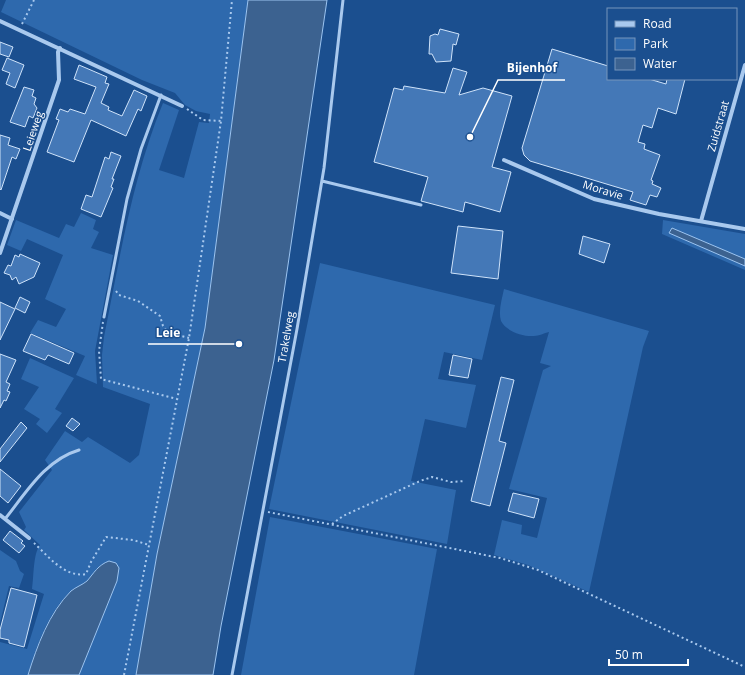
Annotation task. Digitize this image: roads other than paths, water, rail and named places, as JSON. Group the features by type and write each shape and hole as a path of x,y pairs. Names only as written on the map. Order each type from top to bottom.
{"street":[{"path":"0,21 182,106"},
{"name":"Leieweg","path":"0,253 59,80 58,52 60,48"},
{"name":"Zuidstraat","path":"701,220 745,65"},
{"name":"Moravie","path":"504,160 594,199 660,214 743,228"},
{"path":"0,213 12,219"},
{"path":"0,515 29,538"}],"lane":[{"name":"Trakelweg","path":"232,675 297,329 322,181 343,0"},
{"path":"104,317 127,199 141,149 161,95"},
{"path":"322,181 421,205"},
{"path":"5,519 46,468 56,460 79,450"}],"water":[{"path":"248,0 327,0 274,360 221,626 213,675 136,675 157,554 205,328"},
{"path":"672,228 745,259 745,266 669,233"},
{"path":"109,561 116,563 119,568 117,581 79,675 28,675 40,641 56,609 71,591 87,581 99,567"}],"place":[{"name":"Bijenhof","path":"470,137"},
{"name":"Leie","path":"239,344"}]}
